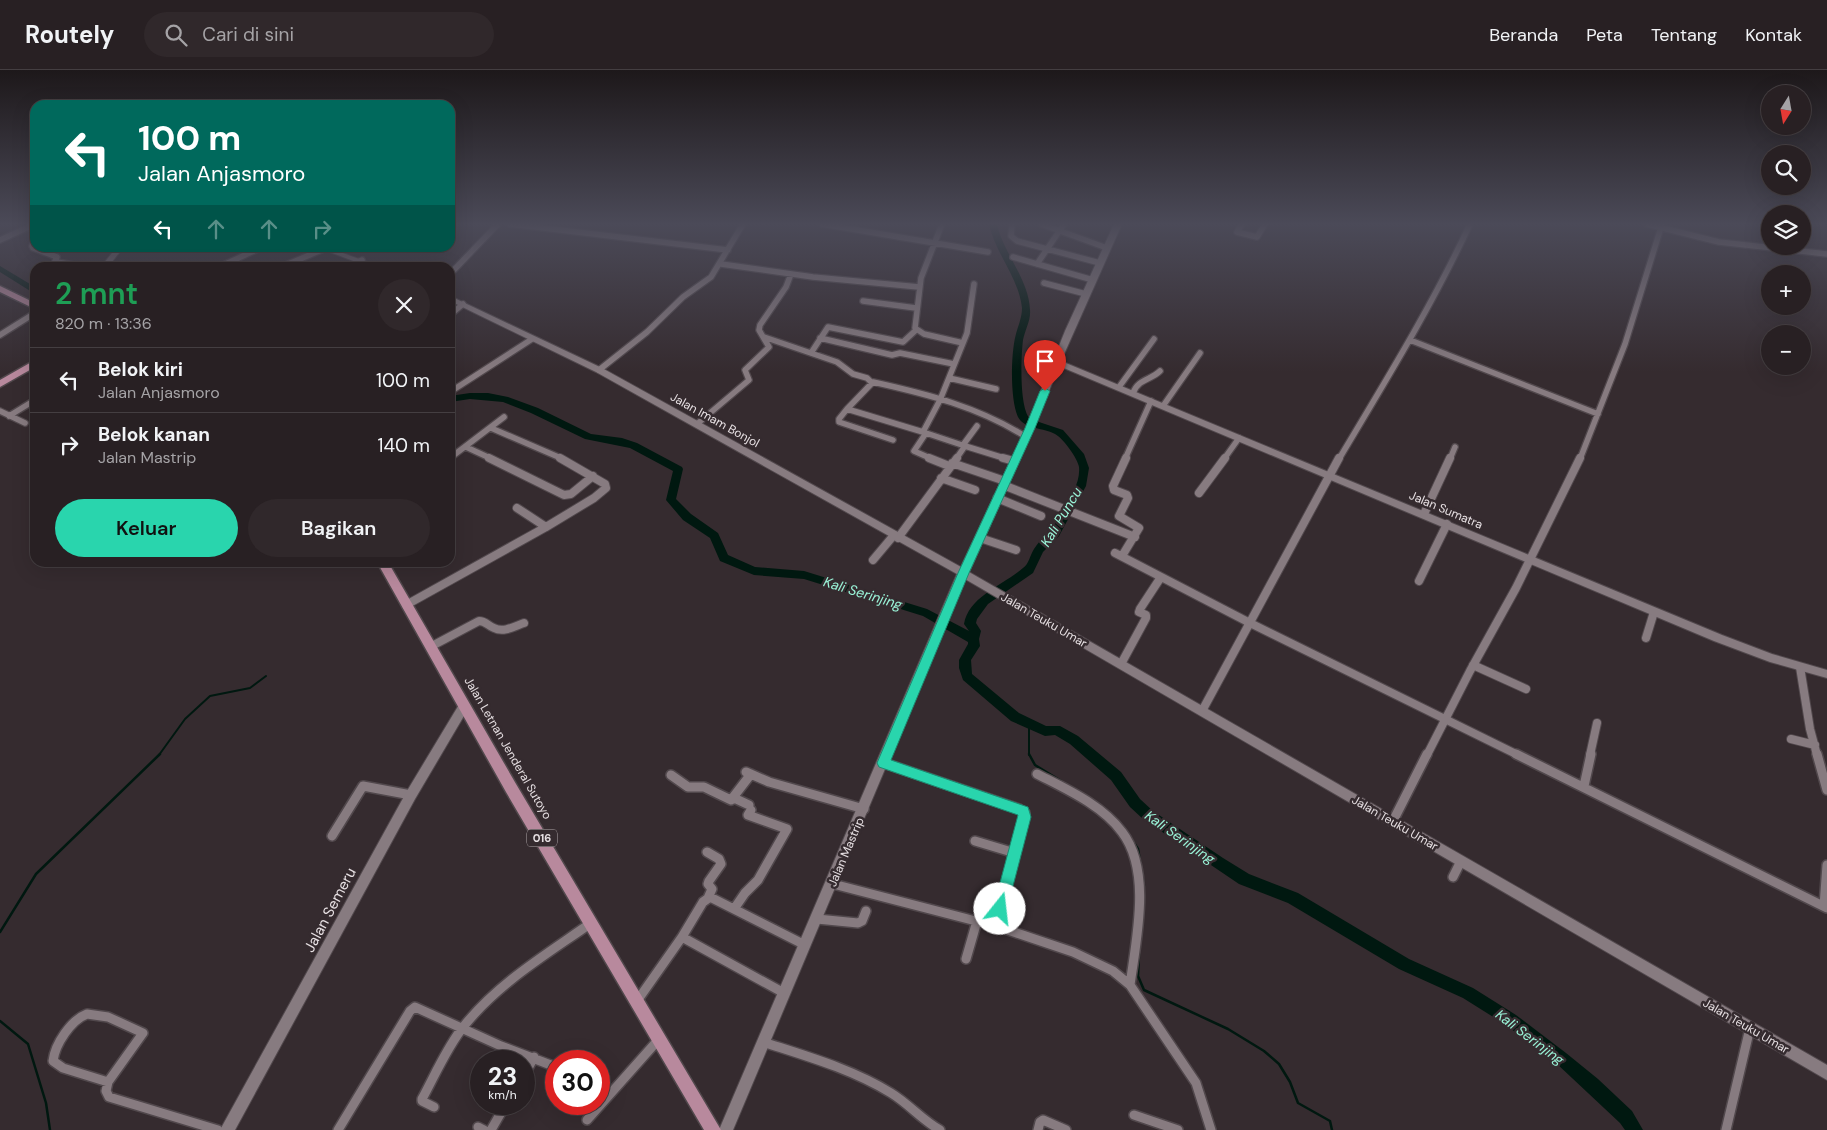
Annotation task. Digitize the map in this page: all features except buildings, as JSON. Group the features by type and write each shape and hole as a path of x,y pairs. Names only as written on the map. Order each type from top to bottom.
{"main road":[{"name":"Jalan Mastrip","path":"726,1130 833,884 963,573 996,498 1026,438 1096,273"},
{"path":"0,289 30,304"},
{"name":"Jalan Imam Bonjol","path":"455,300 599,370 963,573"},
{"name":"Jalan Sumatra","path":"1057,362 1735,645 1827,674"},
{"path":"0,384 30,366"},
{"name":"Jalan Letnan Jenderal Sutoyo","path":"385,567 464,706 713,1130"},
{"name":"Jalan Teuku Umar","path":"963,573 1827,1073"},
{"name":"Jalan Semeru","path":"227,1130 411,795 464,706"},
{"name":"016","path":"702,1113 706,1130"}],"street":[{"path":"599,370 647,332 682,297 706,282 713,273"},
{"path":"788,273 870,284 918,287"},
{"path":"811,353 828,327 902,342 916,330 918,287 923,273"},
{"path":"1070,273 1093,280"},
{"path":"1202,710 1329,475 1410,340 1447,273"},
{"path":"1393,821 1576,468 1625,344 1646,273"},
{"path":"697,424 749,380 745,370 769,347 759,330 760,325 786,287 792,274"},
{"path":"1044,283 1086,294"},
{"path":"974,284 967,333 950,378 914,451 1004,483 1135,537"},
{"path":"863,301 916,308"},
{"path":"455,311 463,304"},
{"path":"0,334 30,316"},
{"path":"916,330 963,343"},
{"path":"764,337 842,364 849,371 871,382 940,400 1001,422 1026,438"},
{"path":"820,338 892,355 900,353 954,364"},
{"path":"455,389 532,339"},
{"path":"1119,388 1154,339"},
{"path":"1410,340 1598,414"},
{"path":"1163,406 1200,353"},
{"path":"1133,393 1137,384 1154,378 1160,371"},
{"path":"950,378 996,389"},
{"path":"871,382 839,419 840,422 892,441 901,426"},
{"path":"455,385 460,386"},
{"path":"1151,401 1113,486 1114,490 1127,495 1128,498 1118,516 1138,526 1135,537 1118,554 1250,623 1584,786 1825,907 1827,865"},
{"path":"9,416 30,403"},
{"path":"847,409 1014,461"},
{"path":"0,411 24,423"},
{"path":"455,455 504,417"},
{"path":"873,560 896,536 951,465 977,426"},
{"path":"406,605 546,527 605,489 605,484 564,459 491,428"},
{"path":"1199,493 1239,438"},
{"path":"466,447 533,478 564,495 571,494 593,476"},
{"path":"1424,514 1455,447"},
{"path":"941,478 975,490"},
{"path":"996,498 1041,516"},
{"path":"517,508 546,527"},
{"path":"1419,581 1446,524"},
{"path":"980,538 1016,550"},
{"path":"1121,664 1146,618 1146,615 1139,612 1140,609 1161,577"},
{"path":"1646,638 1654,612"},
{"path":"430,647 479,621 484,621 495,629 500,630 524,623"},
{"path":"1474,665 1526,689"},
{"path":"1800,667 1808,715 1827,790"},
{"path":"1584,786 1598,723"},
{"path":"1791,739 1815,745"},
{"path":"884,763 1024,811 1025,817 995,926"},
{"path":"734,798 748,773 796,790 864,809"},
{"path":"1037,774 1093,808 1116,826 1128,842 1133,853 1138,880 1137,917 1130,985"},
{"path":"670,775 688,787 704,786 730,800 734,798 750,807 748,815 787,829 758,880 744,893 734,909"},
{"path":"332,836 363,786 411,795"},
{"path":"976,841 1015,853"},
{"path":"637,1001 682,937 703,902 708,898 712,889 708,884 709,881 721,864 719,859 707,852"},
{"path":"1454,877 1461,861"},
{"path":"833,884 995,926 1074,952 1119,974 1130,985 1196,1083 1211,1130"},
{"path":"708,898 712,898 805,945"},
{"path":"817,919 858,923 862,920 866,911"},
{"path":"966,959 977,922"},
{"path":"434,1107 422,1101 422,1099 462,1028 483,1005 516,976 591,923"},
{"path":"682,937 784,993"},
{"path":"338,1130 413,1008 418,1008 514,1050"},
{"path":"108,1082 63,1068 53,1061 55,1051 71,1026 77,1018 86,1013 96,1013 143,1033 108,1082 106,1091 109,1097 218,1130"},
{"path":"1726,1130 1750,1028"},
{"path":"610,1087 659,1039"},
{"path":"763,1042 824,1062 875,1084 902,1100 930,1126 940,1130"},
{"path":"491,1130 500,1115"},
{"path":"587,1120 590,1115"},
{"path":"1134,1115 1178,1130"},
{"path":"1038,1130 1040,1122 1043,1120 1066,1130"}],"waterway":[{"name":"Kali Serinjing","path":"8,273 30,288"},
{"name":"Kali Puncu","path":"973,639 975,631 970,624 971,618 984,601 1029,570 1039,550 1055,533 1081,486 1084,468 1080,456 1060,432 1027,421 1023,417 1019,400 1017,366 1019,339 1026,309 1020,286 1014,273"},
{"name":"Kali Serinjing","path":"455,398 488,396 504,399 520,404 588,436 622,441 634,445 678,469 671,500 687,517 714,536 724,558 754,571 804,575 927,613 973,639"},
{"name":"Kali Serinjing","path":"973,639 974,646 965,660 967,677 1015,717 1045,731 1056,730 1074,740 1116,776 1135,803 1148,815 1244,879 1293,898 1404,964 1468,993 1511,1020 1561,1058 1592,1085 1626,1117 1635,1130"},
{"path":"159,755 185,719 210,696 250,688 266,676"},
{"path":"1029,724 1029,754"},
{"path":"1029,754 1035,765 1061,781"},
{"path":"0,932 36,874 159,755"},
{"path":"1126,831 1138,849 1144,885"},
{"path":"1139,954 1138,976 1144,990 1228,1029 1264,1051 1279,1064 1290,1082 1298,1103 1330,1121 1332,1130"},
{"path":"0,1021 28,1044 46,1103 50,1130"}],"route":[{"path":"1000,909 1025,817 1024,811 884,763 963,573 996,498 1030,428 1045,391"}]}
